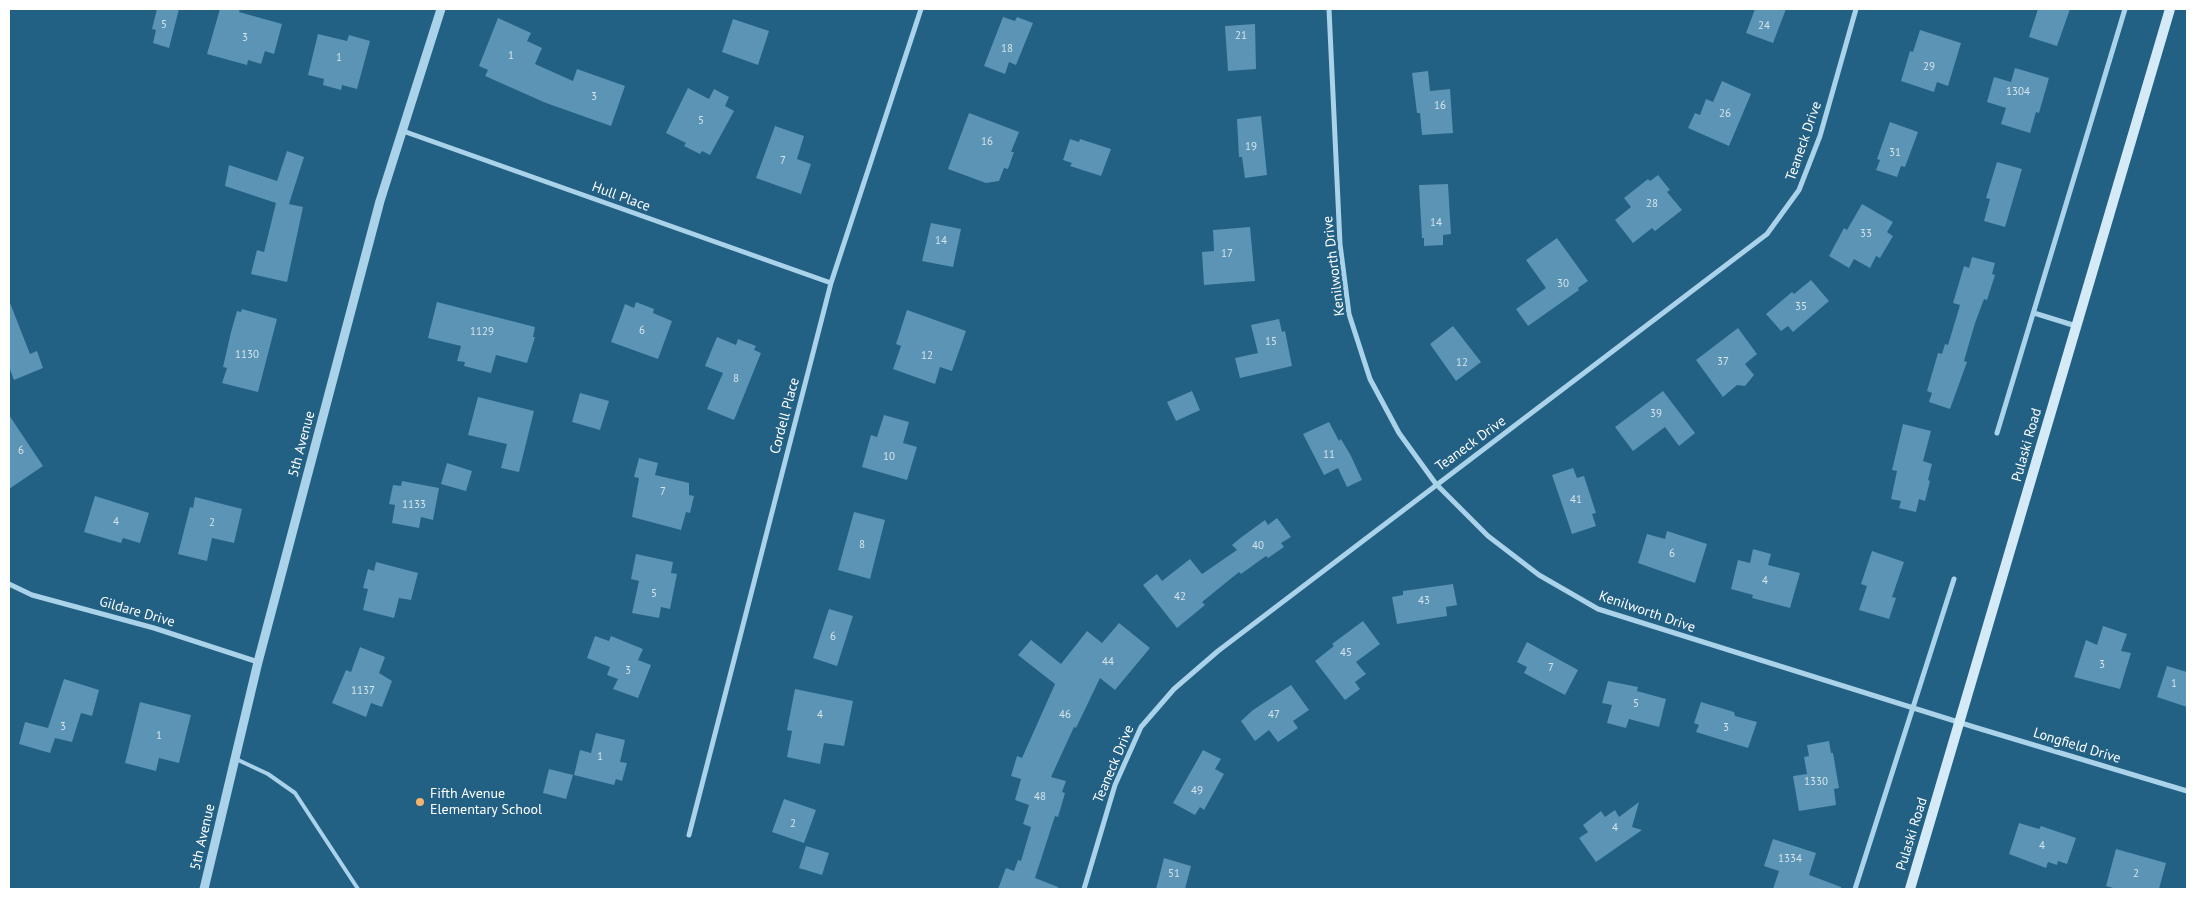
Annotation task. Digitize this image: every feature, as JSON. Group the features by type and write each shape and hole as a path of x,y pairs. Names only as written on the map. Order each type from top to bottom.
{"main road":[{"name":"Pulaski Road","path":"1910,889 2170,9"}],"street":[{"name":"5th Avenue","path":"204,889 258,662 380,201 441,9"},
{"name":"Cordell Place","path":"689,835 831,283 921,9"},
{"name":"Kenilworth Drive","path":"1329,9 1340,244 1349,314 1370,379 1399,433 1436,484 1488,536 1539,575 1598,609 1960,723"},
{"name":"Teaneck Drive","path":"1084,889 1114,785 1141,727 1174,689 1218,651 1766,234 1799,190 1820,136 1856,9"},
{"path":"1997,433 2125,9"},
{"name":"Hull Place","path":"403,131 831,283"},
{"path":"2034,313 2077,326"},
{"path":"1854,889 1954,579"},
{"name":"Gildare Drive","path":"9,584 32,595 154,628 258,662"},
{"name":"Longfield Drive","path":"1960,723 2187,791"}],"lane":[{"path":"236,759 268,774 295,793 358,889"}],"building":[{"path":"157,9 179,9 169,48 153,43 156,30 152,29"},
{"path":"220,9 240,9 239,12 282,24 274,54 265,51 261,64 248,60 247,65 207,54"},
{"path":"1755,9 1786,9 1773,43 1746,33"},
{"path":"2038,9 2070,9 2057,46 2029,37"},
{"path":"1003,17 1015,21 1017,17 1033,23 1016,65 1009,62 1005,74 984,66"},
{"path":"498,18 531,33 527,41 542,48 535,64 573,81 577,69 625,86 611,126 546,103 485,76 488,70 479,66"},
{"path":"733,19 769,31 758,65 722,52"},
{"path":"1255,24 1256,69 1228,71 1225,26"},
{"path":"1920,30 1961,43 1948,86 1937,82 1934,92 1901,81 1910,51 1913,52"},
{"path":"318,34 347,41 349,35 370,41 357,89 342,85 341,90 323,85 324,79 308,75"},
{"path":"2015,68 2049,78 2039,113 2036,112 2030,133 2001,124 2006,108 1987,102 1994,77 2011,82"},
{"path":"1428,71 1430,91 1450,89 1453,133 1422,135 1420,113 1417,113 1412,73"},
{"path":"1722,81 1751,94 1729,146 1688,128 1695,113 1700,115 1706,99 1713,102"},
{"path":"688,88 709,99 714,89 729,97 725,106 734,111 710,155 702,151 700,154 684,146 686,143 666,133"},
{"path":"969,113 1019,132 1011,152 1014,152 1008,169 1004,168 999,181 986,183 948,169"},
{"path":"1261,116 1267,175 1245,178 1242,157 1239,157 1237,119"},
{"path":"1890,122 1918,132 1905,167 1901,166 1897,177 1876,170 1880,160 1877,159"},
{"path":"775,126 804,136 797,159 811,164 801,194 756,178"},
{"path":"1070,139 1079,142 1080,139 1111,149 1101,176 1070,166 1072,163 1063,160"},
{"path":"287,151 304,157 289,204 303,207 287,282 251,274 257,250 264,252 276,203 225,186 229,165 277,181"},
{"path":"1997,162 2022,169 2005,227 1984,221 1990,199 1986,198"},
{"path":"1658,175 1670,190 1667,192 1682,210 1655,231 1652,228 1633,243 1615,220 1631,207 1624,198 1648,179 1650,181"},
{"path":"1448,184 1451,234 1443,235 1443,245 1424,246 1419,185"},
{"path":"1862,204 1893,222 1887,232 1893,236 1880,258 1876,256 1870,268 1854,259 1849,268 1829,256 1844,228 1847,230"},
{"path":"931,223 961,229 953,267 922,261"},
{"path":"1250,227 1255,281 1204,285 1202,252 1214,251 1213,230"},
{"path":"1557,238 1588,281 1578,288 1579,290 1528,326 1516,309 1546,288 1526,260"},
{"path":"1972,257 1995,263 1992,274 1995,275 1987,300 1984,299 1975,323 1964,361 1967,362 1950,409 1929,402 1932,393 1927,391 1938,353 1942,354 1945,344 1948,345 1960,305 1953,303 1964,266 1969,268"},
{"path":"1811,280 1829,301 1793,332 1788,326 1781,331 1766,314 1792,292 1794,294"},
{"path":"437,302 535,327 533,337 535,337 527,363 496,355 491,373 464,366 465,362 457,361 461,346 428,338"},
{"path":"636,302 654,309 653,313 672,321 658,359 611,342 625,304 634,308"},
{"path":"10,303 30,354 37,351 43,368 14,380 9,367"},
{"path":"242,309 277,319 258,392 222,383 227,368 223,367 231,332 237,311 241,312"},
{"path":"907,310 966,331 952,371 940,367 935,384 893,369 901,346 896,344"},
{"path":"1279,319 1282,332 1285,331 1292,366 1240,378 1235,358 1258,353 1251,325"},
{"path":"1453,326 1481,362 1456,381 1430,344"},
{"path":"1738,328 1757,354 1745,364 1754,375 1745,386 1737,385 1723,397 1696,360"},
{"path":"717,337 736,345 738,339 756,346 754,350 761,353 734,420 707,409 723,373 705,366"},
{"path":"1192,391 1200,410 1176,421 1167,402"},
{"path":"1663,391 1695,433 1679,446 1665,427 1633,451 1615,427"},
{"path":"580,393 609,401 600,430 572,422"},
{"path":"478,397 534,411 519,472 501,468 507,444 468,435"},
{"path":"9,415 43,466 9,489"},
{"path":"884,415 909,422 903,443 917,447 907,480 862,467 871,435 877,437"},
{"path":"1329,422 1339,441 1341,439 1351,456 1362,480 1347,487 1338,468 1324,475 1303,434"},
{"path":"1903,424 1931,431 1923,461 1932,464 1928,480 1930,481 1925,501 1919,499 1916,512 1899,508 1901,501 1891,499 1897,471 1892,470"},
{"path":"639,458 658,463 655,475 689,483 689,495 694,496 690,513 686,512 681,530 632,517 639,478 634,477"},
{"path":"447,463 472,471 466,491 441,484"},
{"path":"1573,468 1577,478 1584,476 1596,513 1592,514 1596,526 1572,534 1552,475"},
{"path":"402,481 439,488 433,520 421,517 419,528 392,523 395,505 389,504 393,485 401,486"},
{"path":"95,496 149,513 140,543 123,538 121,543 84,532"},
{"path":"195,497 242,509 234,543 212,538 207,561 178,554 190,507 193,508"},
{"path":"854,512 885,520 870,579 838,570"},
{"path":"1277,518 1291,537 1281,543 1284,547 1268,558 1266,556 1241,574 1239,572 1202,602 1205,605 1177,628 1143,585 1157,574 1162,581 1190,559 1202,574 1237,550 1232,545 1239,539 1265,520 1268,525"},
{"path":"1667,531 1707,544 1695,583 1638,563 1647,534 1665,539"},
{"path":"1753,549 1771,554 1768,565 1800,573 1790,608 1752,598 1753,595 1731,589 1738,560 1750,563"},
{"path":"1872,551 1904,562 1892,597 1896,598 1889,619 1859,610 1867,586 1861,584"},
{"path":"636,554 673,562 671,573 677,574 670,609 661,607 659,618 632,613 639,581 631,579"},
{"path":"376,562 418,573 411,600 399,598 394,618 363,610 368,589 363,588 368,569 374,571"},
{"path":"1453,584 1457,605 1446,607 1447,616 1397,624 1392,597 1403,595 1403,591"},
{"path":"829,609 853,616 837,666 813,658"},
{"path":"1363,621 1380,644 1356,662 1366,674 1355,682 1360,689 1345,700 1315,661 1334,646 1332,644"},
{"path":"1119,623 1150,648 1115,690 1100,678 1076,728 1074,727 1051,777 1066,781 1062,792 1065,793 1058,817 1055,816 1035,878 1058,887 1058,889 998,889 1006,868 1014,871 1018,860 1021,861 1031,827 1023,824 1029,805 1015,800 1021,779 1011,776 1017,756 1022,758 1055,684 1018,655 1031,640 1061,664 1087,631 1102,643"},
{"path":"2103,626 2127,634 2121,651 2131,653 2120,689 2074,677 2086,640 2097,645"},
{"path":"595,636 609,641 611,636 643,649 638,660 651,665 638,698 613,689 618,679 607,675 610,667 587,658"},
{"path":"1527,642 1578,670 1565,695 1524,673 1527,667 1517,662"},
{"path":"360,647 385,657 379,673 392,681 382,707 371,703 366,717 332,703 346,670 351,672"},
{"path":"2167,666 2187,672 2187,707 2157,697"},
{"path":"64,679 99,690 92,716 81,713 72,742 55,738 50,753 19,744 25,722 48,728"},
{"path":"1608,681 1638,687 1637,691 1666,699 1659,727 1629,719 1626,728 1607,723 1612,705 1602,703"},
{"path":"1291,685 1309,710 1293,721 1298,728 1278,742 1269,730 1255,741 1241,721 1253,710"},
{"path":"795,689 853,701 844,746 824,743 820,764 787,757 792,731 787,730"},
{"path":"140,702 191,715 179,763 159,758 156,771 125,763"},
{"path":"1701,702 1734,712 1735,716 1757,722 1748,748 1696,732 1699,725 1694,723"},
{"path":"596,733 625,740 620,762 627,763 622,781 616,779 614,785 574,775 580,750 591,753"},
{"path":"1829,741 1839,788 1834,789 1836,805 1799,811 1793,776 1807,774 1804,757 1809,756 1807,745"},
{"path":"1203,750 1221,759 1215,769 1224,774 1204,810 1200,807 1195,815 1173,803"},
{"path":"549,769 573,775 566,799 543,793"},
{"path":"784,799 816,810 804,843 772,832"},
{"path":"1639,802 1632,827 1642,830 1596,862 1579,838 1588,832 1583,825 1601,811 1605,817 1615,810 1619,817"},
{"path":"2019,823 2039,829 2041,826 2076,838 2067,864 2058,861 2057,865 2048,862 2046,868 2009,854"},
{"path":"1773,839 1816,853 1809,875 1841,887 1841,889 1773,889 1779,871 1764,866"},
{"path":"806,846 829,853 822,875 799,868"},
{"path":"2116,849 2166,863 2159,889 2117,889 2106,886"},
{"path":"1164,858 1191,866 1185,889 1156,889"}],"place":[{"name":"Fifth Avenue Elementary School","path":"420,802"}]}
